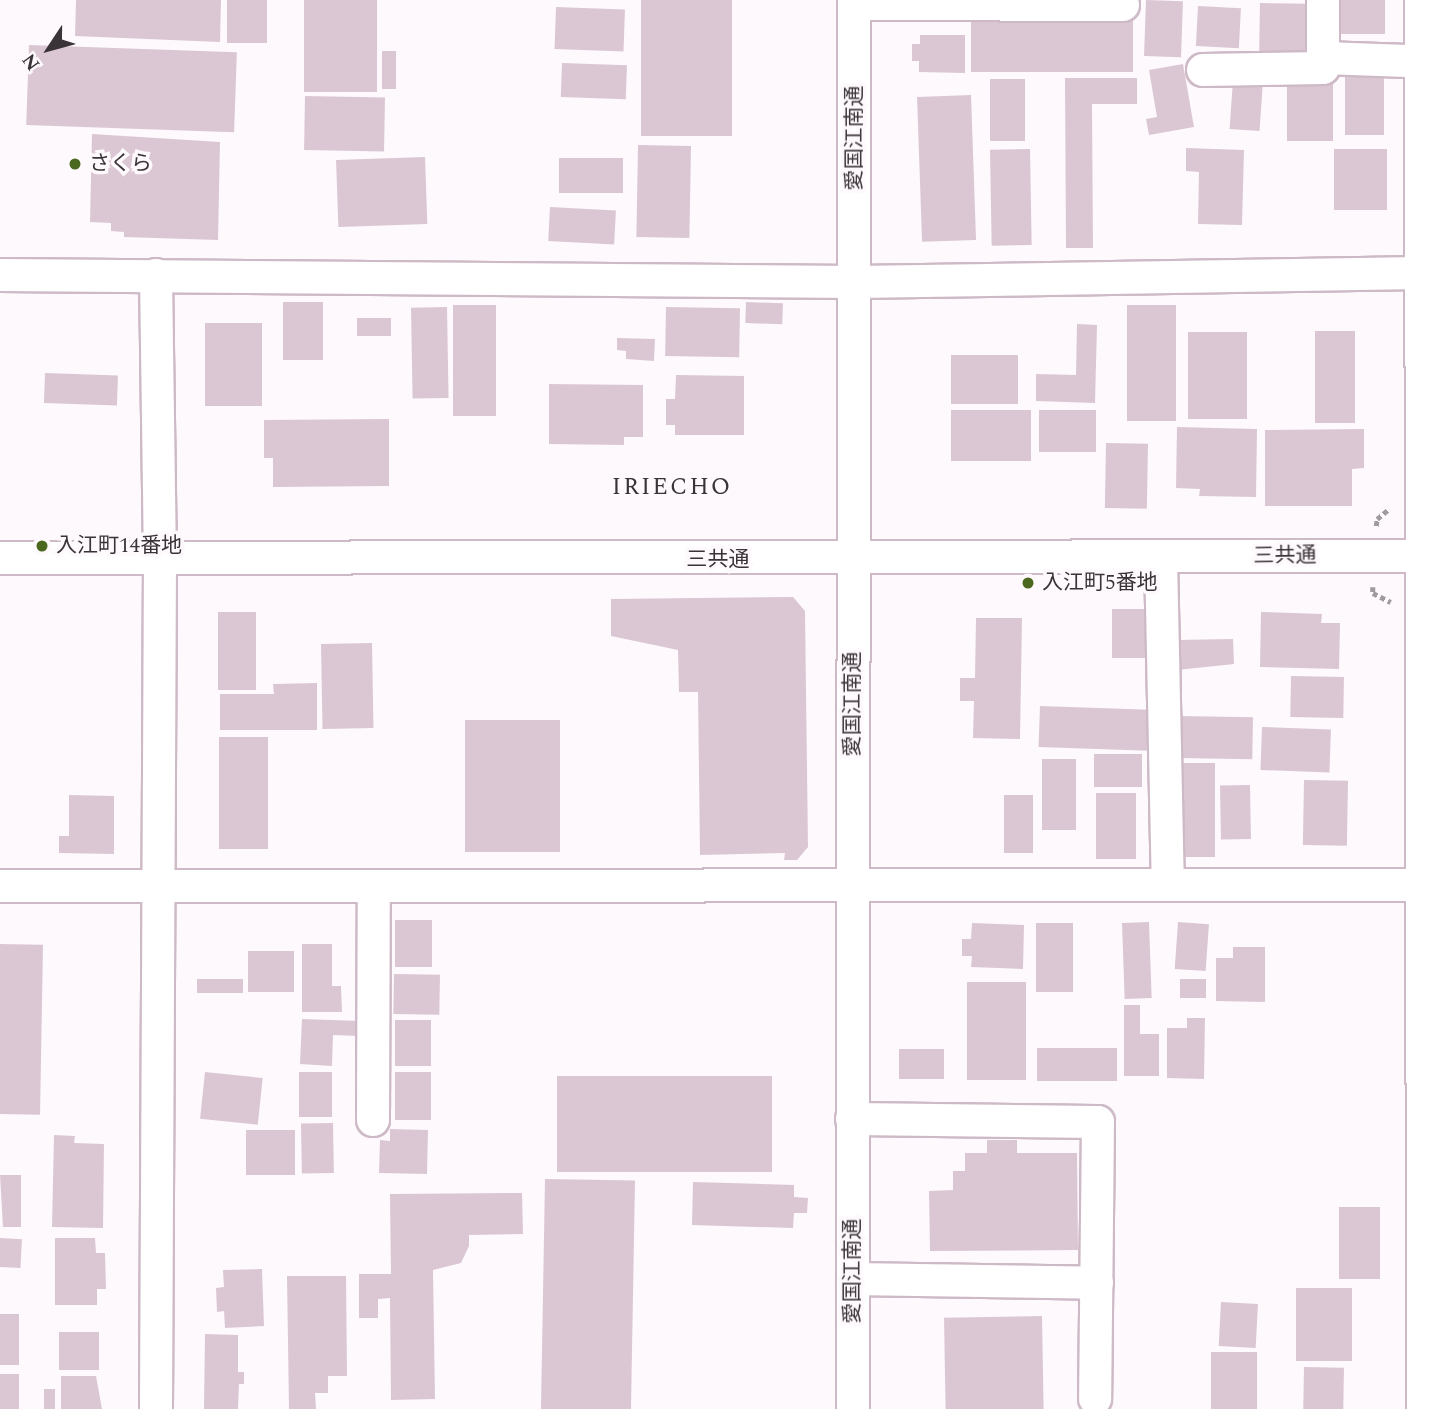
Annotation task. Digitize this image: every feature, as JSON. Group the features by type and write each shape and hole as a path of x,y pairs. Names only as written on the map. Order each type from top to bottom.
{"street":[{"path":"1203,70 1323,68 1323,0"},
{"path":"1421,0 1428,62 1428,197 1420,274 1428,556 1419,885 1428,1113 1423,1409"},
{"path":"854,2 1123,5"},
{"name":"愛国江南通","path":"853,1409 852,561 856,282 854,2"},
{"path":"1324,58 1428,62"},
{"path":"0,275 856,282 1420,274"},
{"path":"156,275 160,560 156,1409"},
{"name":"三共通","path":"0,558 852,561 1428,556"},
{"path":"1161,558 1168,885"},
{"path":"0,886 1419,885"},
{"path":"373,1120 374,887"},
{"path":"852,1119 1098,1122 1095,1399"},
{"path":"853,1279 1097,1283"}],"building":[{"path":"76,0 221,0 220,42 75,36"},
{"path":"227,0 267,0 267,43 227,43"},
{"path":"304,0 377,0 377,92 304,92"},
{"path":"641,0 732,0 732,136 641,136"},
{"path":"1146,0 1183,1 1181,57 1144,56"},
{"path":"1339,0 1385,0 1385,34 1339,34"},
{"path":"1260,3 1308,4 1307,52 1259,51"},
{"path":"1198,6 1241,8 1239,48 1196,46"},
{"path":"556,7 625,9 623,51 555,49"},
{"path":"971,20 1133,20 1133,72 971,72"},
{"path":"920,35 965,35 965,73 919,72 919,61 912,61 912,44 920,44"},
{"path":"29,45 237,52 234,132 26,125"},
{"path":"382,51 396,51 396,89 382,89"},
{"path":"562,63 627,65 626,99 561,97"},
{"path":"1183,64 1194,127 1149,135 1146,119 1157,117 1149,70"},
{"path":"1345,73 1384,73 1384,135 1345,135"},
{"path":"1065,78 1137,78 1137,104 1092,104 1093,248 1066,248"},
{"path":"1287,78 1333,78 1333,141 1287,141"},
{"path":"990,79 1025,79 1025,141 990,141"},
{"path":"1233,80 1263,82 1260,131 1230,129"},
{"path":"971,95 976,240 922,242 917,97"},
{"path":"305,96 385,97 384,151 304,150"},
{"path":"92,134 220,142 218,240 124,237 124,232 111,231 111,223 90,222"},
{"path":"638,145 691,146 689,238 636,237"},
{"path":"1186,148 1244,150 1242,225 1198,224 1199,172 1186,171"},
{"path":"1030,149 1032,245 992,246 990,150"},
{"path":"1334,149 1387,149 1387,210 1334,210"},
{"path":"425,157 427,224 338,227 336,160"},
{"path":"559,158 623,158 623,193 559,193"},
{"path":"550,207 616,210 614,244 548,241"},
{"path":"283,302 323,302 323,360 283,360"},
{"path":"746,302 783,303 782,324 745,323"},
{"path":"453,305 496,305 496,416 453,416"},
{"path":"1127,305 1176,305 1176,421 1127,421"},
{"path":"447,307 449,398 413,399 411,308"},
{"path":"666,307 740,308 739,357 665,356"},
{"path":"357,318 391,318 391,336 357,336"},
{"path":"205,323 262,323 262,406 205,406"},
{"path":"1077,324 1097,325 1095,403 1036,401 1036,374 1076,375"},
{"path":"1315,331 1355,331 1355,423 1315,423"},
{"path":"1188,332 1247,332 1247,419 1188,419"},
{"path":"617,338 655,339 654,361 626,359 626,351 617,350"},
{"path":"951,355 1018,355 1018,404 951,404"},
{"path":"45,373 118,376 117,406 44,403"},
{"path":"676,375 744,376 744,435 675,435 675,425 666,425 666,399 675,399"},
{"path":"549,384 643,385 643,437 624,437 624,445 549,444"},
{"path":"951,410 1031,410 1031,461 951,461"},
{"path":"1039,410 1096,410 1096,452 1039,452"},
{"path":"389,419 389,486 273,487 273,458 264,458 264,420"},
{"path":"1177,427 1257,429 1256,497 1199,496 1200,489 1176,488"},
{"path":"1364,429 1364,468 1352,469 1352,506 1265,506 1265,430"},
{"path":"1106,443 1148,444 1147,509 1105,508"},
{"path":"793,597 805,611 808,847 797,860 784,860 785,853 700,855 698,692 679,692 678,650 611,636 611,599"},
{"path":"1112,609 1149,609 1149,658 1112,658"},
{"path":"218,612 256,612 256,690 218,690"},
{"path":"1261,612 1322,614 1321,623 1340,623 1339,669 1260,667"},
{"path":"976,618 1022,618 1020,739 973,738 974,701 960,701 960,678 975,678"},
{"path":"1233,639 1234,664 1177,670 1176,640"},
{"path":"372,643 373,728 322,729 321,644"},
{"path":"1291,676 1344,677 1343,718 1290,717"},
{"path":"317,683 317,730 220,730 220,694 274,694 273,684"},
{"path":"1040,706 1150,710 1149,751 1039,747"},
{"path":"1179,716 1253,717 1252,759 1178,758"},
{"path":"465,720 560,720 560,852 465,852"},
{"path":"1262,727 1331,729 1329,772 1260,770"},
{"path":"219,737 268,737 268,849 219,849"},
{"path":"1094,754 1142,754 1142,787 1094,787"},
{"path":"1042,759 1076,759 1076,830 1042,830"},
{"path":"1181,763 1215,763 1215,857 1181,857"},
{"path":"1304,780 1348,781 1347,846 1303,845"},
{"path":"1250,785 1251,839 1221,840 1220,786"},
{"path":"1096,793 1136,793 1136,859 1096,859"},
{"path":"69,795 114,796 114,854 59,853 59,836 69,836"},
{"path":"1004,795 1033,795 1033,853 1004,853"},
{"path":"395,920 432,920 432,967 395,967"},
{"path":"1149,922 1152,998 1125,999 1122,923"},
{"path":"1178,922 1209,924 1206,971 1175,969"},
{"path":"972,923 1024,925 1023,969 971,967 972,956 962,956 962,939 971,939"},
{"path":"1036,923 1073,923 1073,992 1036,992"},
{"path":"0,944 43,945 40,1115 0,1114"},
{"path":"302,944 332,944 332,986 341,986 342,1012 302,1012"},
{"path":"1233,947 1265,947 1265,1002 1216,1001 1216,958 1233,958"},
{"path":"248,951 294,951 294,992 248,992"},
{"path":"394,974 440,975 439,1015 393,1014"},
{"path":"197,979 243,979 243,993 197,993"},
{"path":"1180,979 1206,979 1206,998 1180,998"},
{"path":"967,982 1026,982 1026,1080 967,1080"},
{"path":"1124,1005 1140,1005 1140,1034 1159,1034 1159,1076 1124,1076"},
{"path":"1187,1018 1205,1018 1204,1079 1167,1078 1167,1028 1187,1028"},
{"path":"302,1019 360,1021 359,1036 333,1035 332,1066 300,1064"},
{"path":"395,1020 431,1020 431,1066 395,1066"},
{"path":"1037,1048 1117,1048 1117,1081 1037,1081"},
{"path":"899,1049 944,1049 944,1079 899,1079"},
{"path":"205,1072 263,1078 258,1125 200,1119"},
{"path":"299,1072 332,1072 332,1117 299,1117"},
{"path":"395,1072 431,1072 431,1120 395,1120"},
{"path":"557,1076 772,1076 772,1172 557,1172"},
{"path":"333,1123 334,1173 302,1174 301,1124"},
{"path":"390,1129 428,1130 427,1174 379,1173 380,1140 390,1141"},
{"path":"246,1130 295,1130 295,1175 246,1175"},
{"path":"54,1135 75,1136 74,1143 104,1144 103,1228 52,1227"},
{"path":"987,1140 1017,1140 1017,1153 1077,1153 1078,1250 930,1251 929,1191 953,1190 953,1171 965,1171 965,1153 987,1153"},
{"path":"0,1175 21,1175 21,1227 3,1227"},
{"path":"545,1179 635,1181 631,1409 541,1409"},
{"path":"693,1182 794,1185 794,1197 808,1198 807,1213 794,1213 793,1228 692,1225"},
{"path":"522,1193 523,1234 469,1235 469,1246 461,1263 433,1270 435,1399 391,1400 390,1298 378,1299 378,1318 359,1318 359,1274 391,1274 390,1194"},
{"path":"1339,1207 1380,1207 1380,1279 1339,1279"},
{"path":"0,1238 22,1239 20,1268 0,1267"},
{"path":"55,1238 95,1238 96,1253 105,1253 106,1289 97,1289 97,1305 55,1305"},
{"path":"262,1269 264,1326 225,1328 224,1311 217,1312 216,1288 224,1287 223,1270"},
{"path":"287,1276 346,1276 347,1376 328,1376 328,1393 315,1393 316,1409 289,1409"},
{"path":"1296,1288 1352,1288 1352,1361 1296,1361"},
{"path":"1221,1302 1258,1304 1256,1348 1219,1346"},
{"path":"0,1314 19,1314 19,1365 0,1365"},
{"path":"1042,1316 1044,1409 946,1409 944,1318"},
{"path":"59,1332 99,1332 99,1370 59,1370"},
{"path":"205,1334 238,1335 238,1372 244,1372 244,1384 239,1384 238,1409 204,1409"},
{"path":"1211,1352 1257,1352 1257,1409 1211,1409"},
{"path":"1304,1367 1344,1368 1343,1409 1303,1409"},
{"path":"0,1374 19,1374 19,1409 0,1409"},
{"path":"61,1376 96,1376 102,1409 61,1409"},
{"path":"44,1389 55,1389 55,1409 44,1409"}],"place":[{"name":"さくら","path":"75,164"},
{"name":"入江町14番地","path":"42,546"},
{"name":"入江町5番地","path":"1028,583"}],"district":[{"name":"IRIECHO","path":"672,488"}]}
